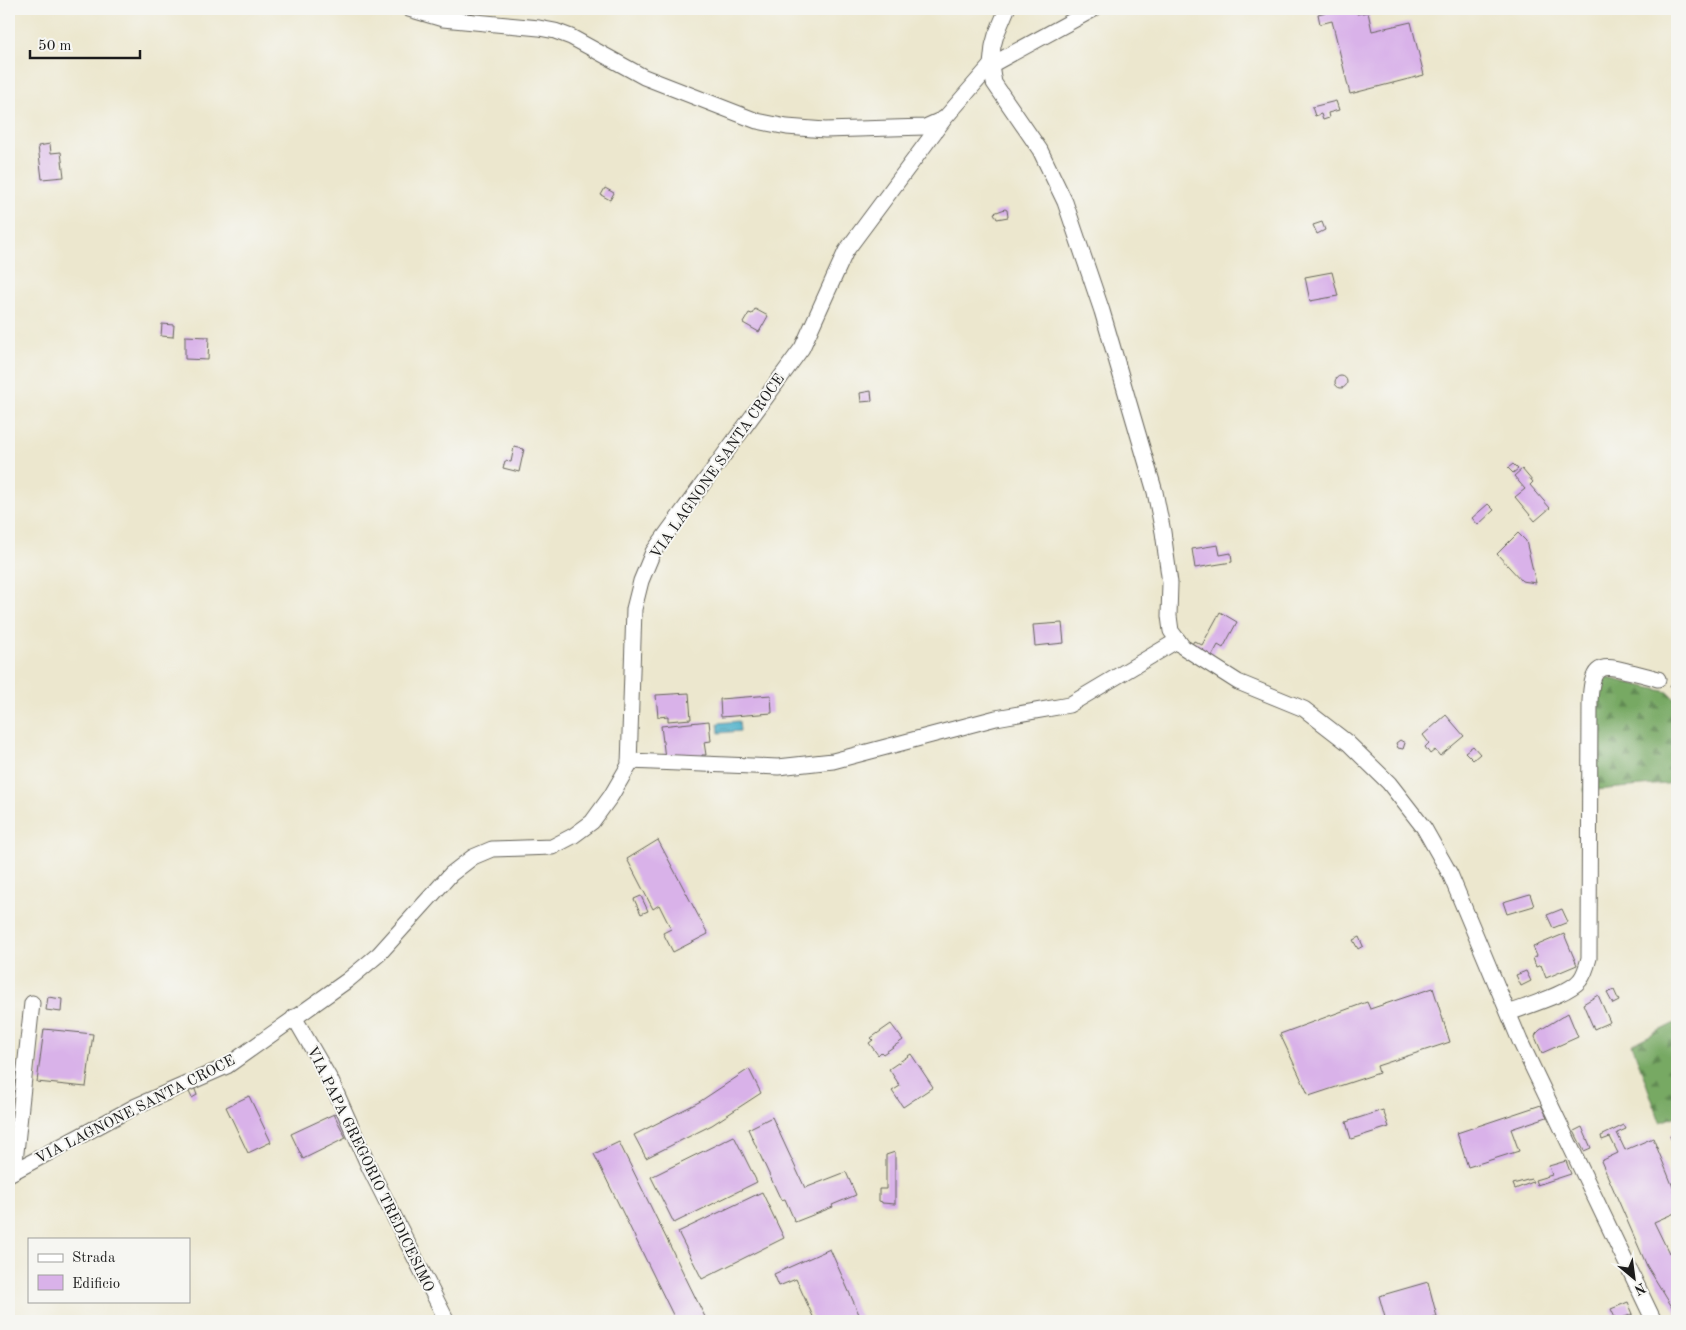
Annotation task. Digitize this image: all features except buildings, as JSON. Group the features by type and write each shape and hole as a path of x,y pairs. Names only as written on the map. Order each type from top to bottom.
{"street":[{"path":"409,9 444,19 555,31 571,37 644,76 757,121 825,130 925,127 945,118"},
{"path":"1007,9 996,35 991,65 994,83 1040,150 1065,202 1102,310 1154,492 1163,532 1170,584 1169,616 1171,632 1183,648 1238,682 1304,709 1348,743 1389,783 1424,828 1450,874 1509,1013 1654,1321"},
{"path":"991,65 1094,9"},
{"name":"VIA LAGNONE SANTA CROCE","path":"11,1173 136,1106 227,1066 348,980 379,954 452,874 473,857 492,849 552,847 573,836 592,822 611,796 629,765 634,609 641,581 652,552 802,348 846,251 945,118 991,65"},
{"path":"629,761 778,767 833,761 996,718 1069,705 1178,640"},
{"path":"1509,1013 1570,989 1580,981 1589,958 1590,700 1591,685 1596,673 1603,667 1613,667 1658,679"},
{"path":"11,1173 32,1003"},
{"name":"VIA PAPA GREGORIO TREDICESIMO","path":"294,1017 331,1081 370,1169 447,1321"}],"green space":[{"path":"1608,678 1668,692 1677,701 1677,783 1584,791 1595,686"},
{"path":"1677,1022 1677,1116 1660,1122 1632,1044"}],"water":[{"path":"739,721 740,731 719,733 718,723"}]}
